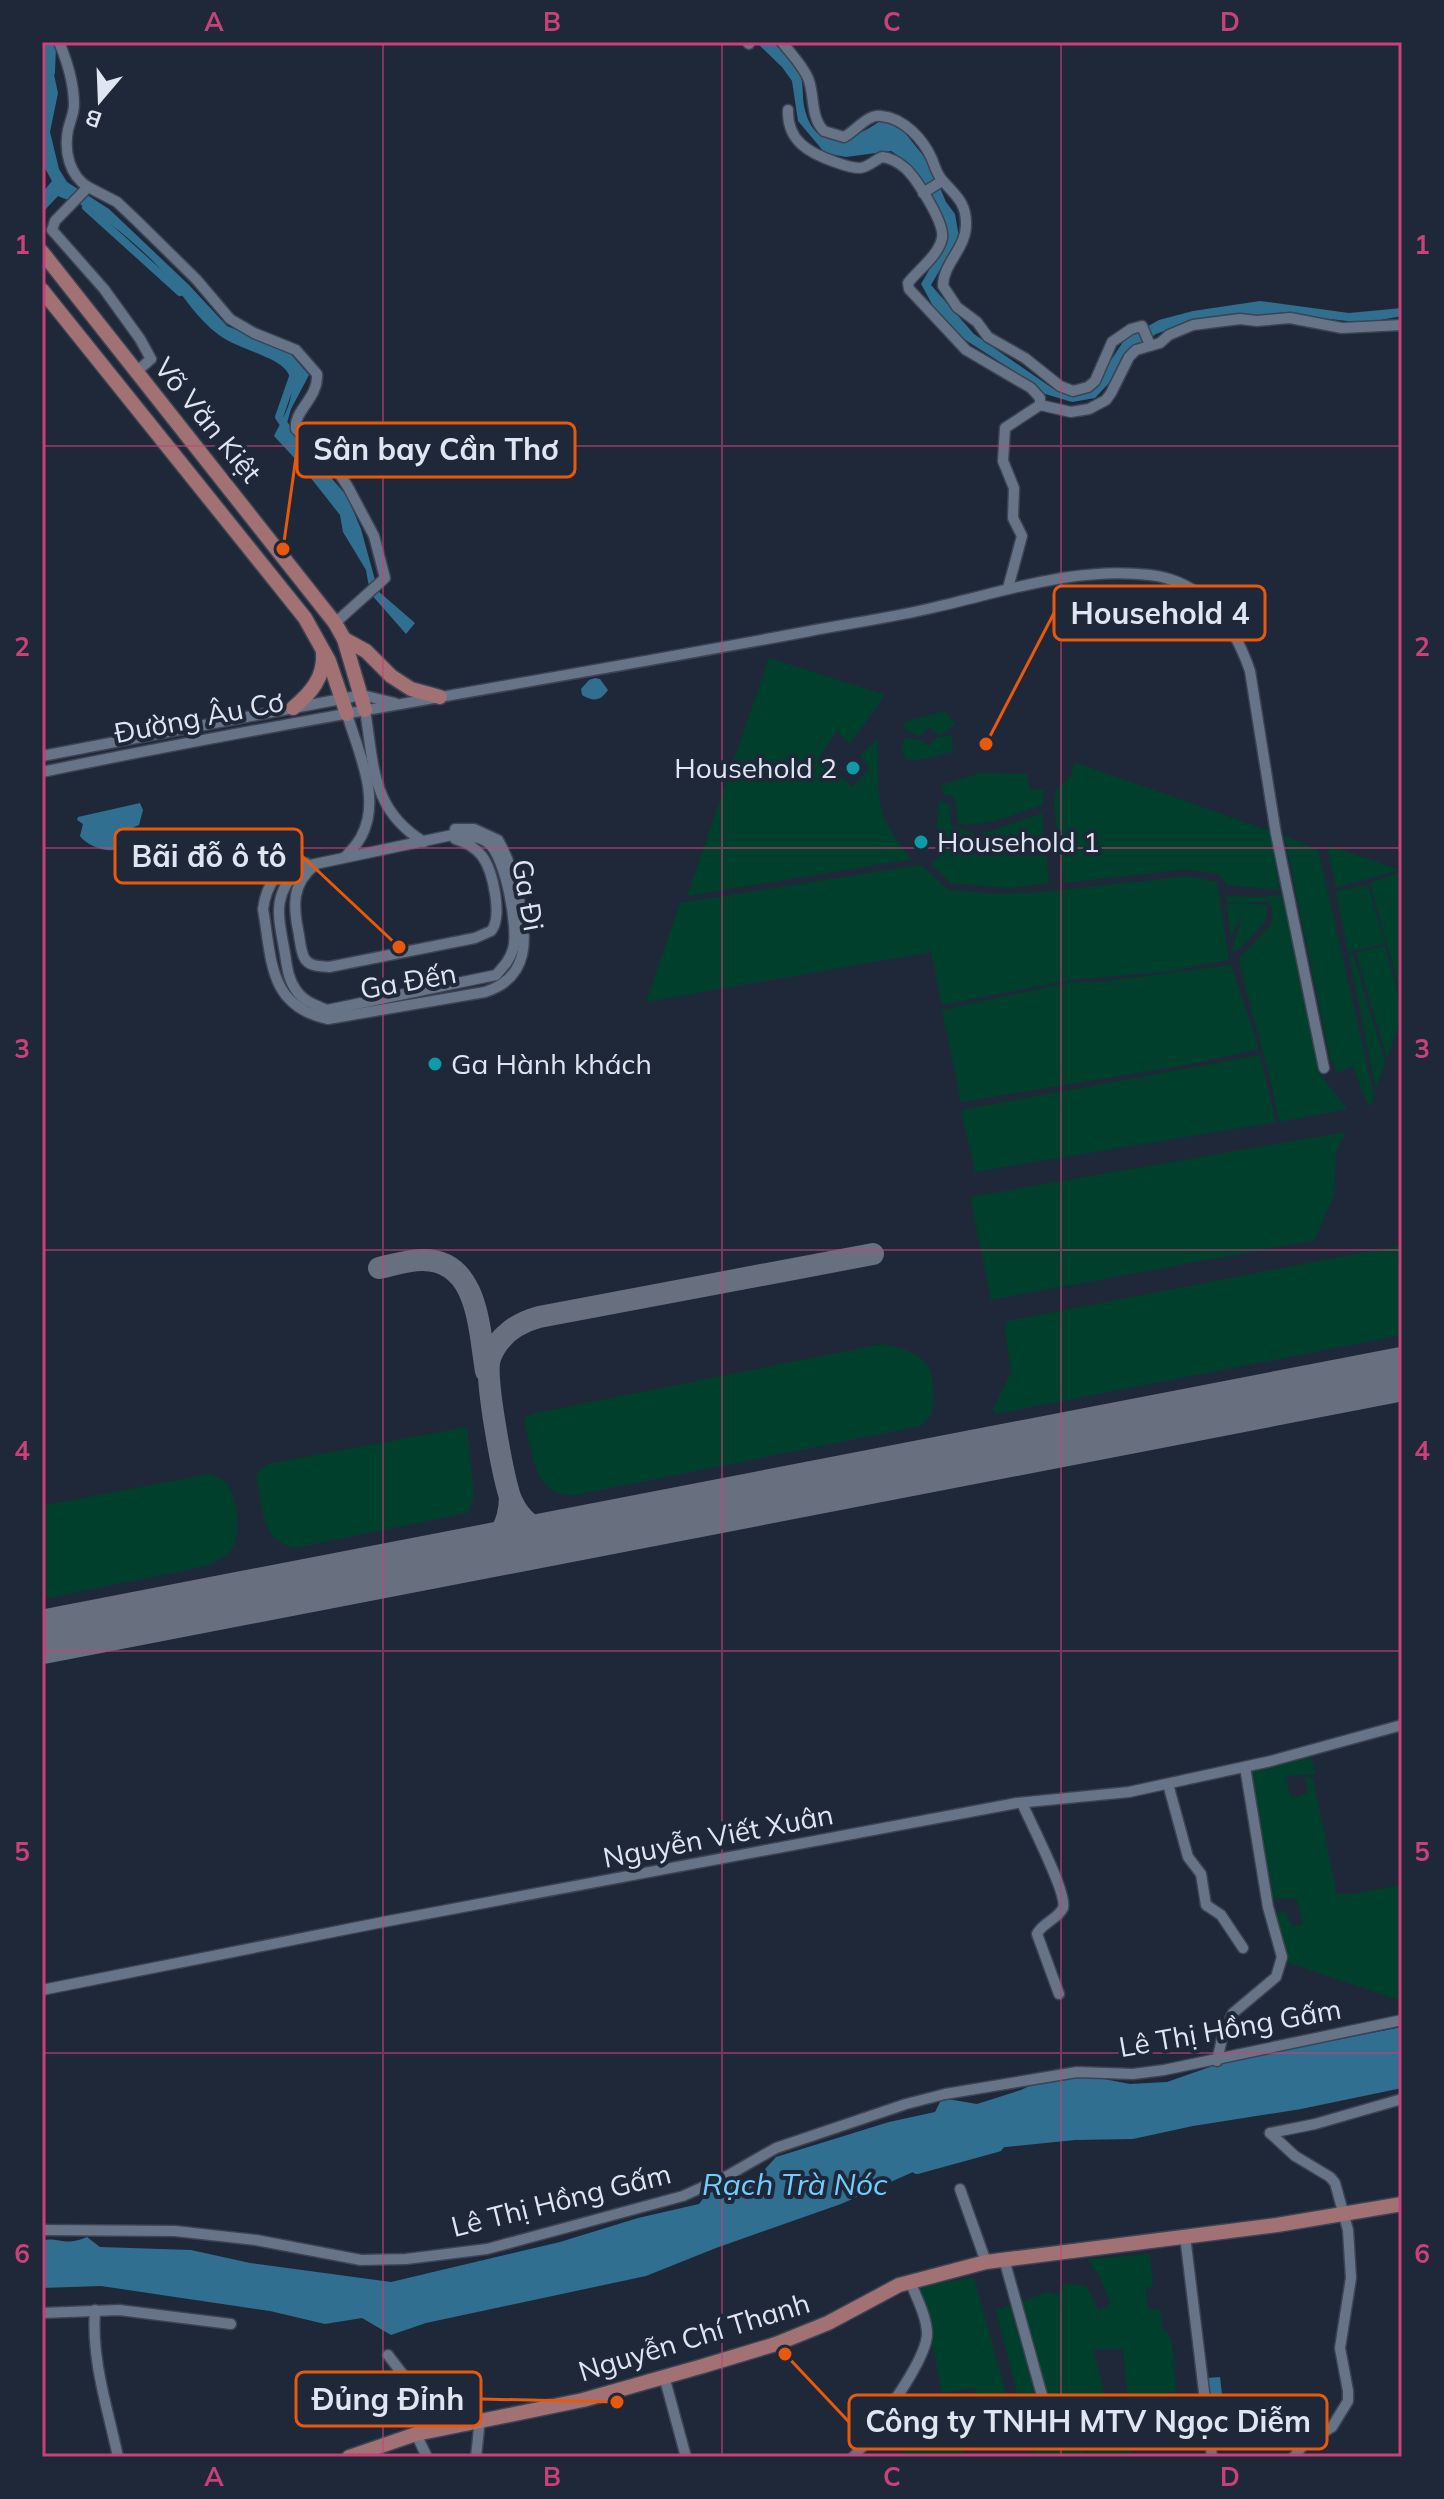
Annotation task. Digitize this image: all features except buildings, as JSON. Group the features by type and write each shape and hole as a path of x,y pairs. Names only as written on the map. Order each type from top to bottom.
{"main road":[{"name":"Võ Văn Kiệt","path":"42,252 335,623 344,639 365,710"},
{"name":"Võ Văn Kiệt","path":"42,290 305,618 321,644 347,714"},
{"path":"344,639 366,651 391,676 411,689 440,697"},
{"path":"293,708 308,695 318,680 324,656 321,644"},
{"path":"904,2283 1004,2259 1277,2225 1402,2204"},
{"name":"Nguyễn Chí Thanh","path":"349,2457 416,2434 480,2419 531,2412 776,2344 828,2323 904,2283"}],"street":[{"path":"59,42 71,77 74,104 67,133 68,157 86,189 117,202 196,279 230,319 254,333 296,350 317,374 316,389 296,419 296,429 334,465 360,508 374,536 385,578 335,623"},
{"path":"782,42 801,64 808,79 815,116 824,131 844,137 876,116 898,120 912,131 932,159 940,182 960,199 966,224 963,241 948,266 943,286 957,307 977,322 988,337 1025,358 1060,386 1078,391 1095,381 1112,342 1131,329 1143,327 1149,343"},
{"path":"788,110 787,119 794,136 807,151 859,168 882,157 889,158 909,172 925,191 943,235 938,247 908,283 909,289 966,350 1031,388 1040,398 1040,405"},
{"path":"925,191 940,182"},
{"path":"86,189 55,221 53,232 104,289 146,347 151,359 136,372"},
{"path":"1008,588 1022,536 1013,518 1014,488 1003,461 1005,428 1040,405 1080,412 1106,400 1129,357 1136,350 1149,343 1160,343 1169,335 1193,325 1240,319 1300,319 1342,328 1402,325"},
{"path":"161,440 179,425"},
{"name":"Đường Âu Cơ","path":"42,772 183,743 935,608 1008,588 1079,575 1153,575 1196,591 1232,628 1250,671 1276,834 1324,1068"},
{"path":"362,695 397,704"},
{"name":"Đường Âu Cơ","path":"42,756 362,695"},
{"path":"365,710 383,801 394,819 424,842"},
{"path":"345,857 361,838 368,820 369,802 368,781 347,714"},
{"path":"180,729 183,743"},
{"name":"Ga Đi","path":"316,864 301,867 288,878 278,910 289,978 297,992 311,1005 327,1010 481,980 496,975 507,963 514,947 514,929 503,869 499,856 487,842 457,834 446,836"},
{"path":"446,836 469,844 479,852 489,872 498,916 491,931 475,938 329,967 312,965 305,959 294,914 294,898 306,872 316,864 446,836"},
{"name":"Nguyễn Viết Xuân","path":"42,1990 383,1922 1022,1803 1129,1792 1245,1767 1402,1725"},
{"path":"1217,2061 1223,2034 1233,2013 1276,1977 1282,1957 1268,1907 1245,1767"},
{"path":"1168,1784 1188,1857 1201,1874 1206,1905 1221,1915 1243,1948"},
{"path":"1022,1803 1056,1877 1063,1901 1059,1912 1037,1934 1059,1994"},
{"name":"Lê Thị Hồng Gấm","path":"42,2230 175,2231 256,2240 361,2260 406,2259 487,2249 683,2196 727,2176 776,2148 945,2094 1077,2072 1133,2074 1217,2061 1402,2020"},
{"path":"1294,2457 1304,2444 1332,2427 1348,2401 1340,2348 1351,2278 1344,2213 1335,2183 1302,2162 1270,2133 1297,2129 1402,2099"},
{"path":"960,2189 986,2262"},
{"path":"1185,2236 1212,2457"},
{"path":"930,2422 1041,2404 1043,2399 1004,2259"},
{"path":"853,2457 918,2362 926,2343 926,2328 904,2283"},
{"path":"95,2310 95,2349 118,2457"},
{"path":"42,2313 119,2310 231,2324"},
{"path":"388,2355 444,2428"},
{"path":"664,2376 686,2457"},
{"path":"476,2457 480,2419"},
{"path":"416,2434 427,2457"}],"green space":[{"path":"769,658 885,695 850,744 837,731 819,757 831,767 823,775 828,781 841,777 853,787 869,768 860,755 878,739 880,804 890,829 912,859 687,896"},
{"path":"945,711 955,724 940,736 929,727 919,736 905,729 904,722"},
{"path":"952,736 953,752 907,760 902,752 905,738 929,745 938,737"},
{"path":"1074,762 1270,831 1280,890 1227,885 1219,874 1186,869 1063,883 1054,805 1056,790 1071,776"},
{"path":"980,773 1027,774 1030,789 1044,790 1043,805 991,821 959,824 954,797 944,794 941,785"},
{"path":"939,800 950,805 951,826 980,835 1042,813 1049,883 1008,888 951,883 931,864 948,849 936,838"},
{"path":"1284,835 1318,850 1374,1095 1368,1106 1353,1066 1338,1073 1330,1059"},
{"path":"1327,845 1400,870 1336,888"},
{"path":"921,865 948,890 1000,894 1189,876 1217,882 1229,960 1164,972 1070,980 942,1005 931,952 646,1002 680,903"},
{"path":"1402,872 1402,998 1370,883"},
{"path":"1368,885 1385,944 1348,952 1336,891"},
{"path":"1285,894 1319,1073 1347,1109 1279,1122 1239,958 1272,924 1272,908 1269,902 1227,903 1226,896"},
{"path":"1226,905 1267,905 1266,920 1240,949 1232,951 1242,916 1231,936"},
{"path":"1385,946 1402,1006 1402,1016 1387,1058 1356,953"},
{"path":"1353,954 1385,1063 1376,1089 1349,955"},
{"path":"1231,965 1259,1049 1187,1065 961,1102 942,1010 1072,982 1101,982"},
{"path":"1260,1055 1276,1122 975,1172 961,1110"},
{"path":"1346,1132 1336,1152 1334,1194 1315,1240 991,1300 970,1197"},
{"path":"1402,1245 1402,1335 996,1414 993,1409 1011,1373 1005,1331 1008,1321"},
{"path":"883,1344 921,1358 931,1373 932,1413 921,1426 576,1495 551,1489 538,1473 525,1424 525,1418 531,1414"},
{"path":"467,1427 474,1497 467,1513 295,1548 284,1544 269,1531 256,1477 259,1470 268,1464"},
{"path":"210,1474 222,1479 228,1486 236,1510 235,1541 225,1556 207,1566 42,1599 42,1506"},
{"path":"1311,1758 1316,1774 1285,1776 1291,1798 1308,1793 1305,1777 1313,1778 1337,1894 1401,1885 1398,1866 1402,1866 1402,2001 1286,1962 1282,1934 1273,1913 1285,1912 1293,1926 1303,1924 1296,1898 1272,1899 1251,1771"},
{"path":"1150,2254 1153,2286 1145,2289 1149,2310 1160,2310 1163,2332 1167,2331 1172,2342 1176,2391 1128,2404 1123,2349 1093,2349 1105,2396 1022,2413 996,2310 1049,2292 1058,2296 1063,2284 1086,2286 1099,2311 1111,2304 1100,2277 1087,2259"},
{"path":"974,2278 1009,2404 980,2412 975,2388 942,2393 920,2285"},
{"path":"1124,2395 1132,2457 1089,2457 1083,2406"},
{"path":"944,2397 955,2398 965,2457 905,2457 902,2446"},
{"path":"1081,2407 1087,2457 1034,2457 1027,2414"}],"water":[{"path":"42,42 47,42 58,93 50,132 59,169 67,182 109,209 227,326 288,351 309,375 287,423 347,496 361,529 378,591 415,623 406,634 370,593 366,570 343,532 340,515 274,436 291,397 291,381 283,367 211,329 157,266 124,234 98,215 58,196 42,213 42,193 52,181 42,163"},
{"path":"756,42 772,42 795,65 801,77 804,106 816,132 834,139 845,138 880,121 898,124 930,164 946,202 955,214 959,237 931,285 974,334 1052,388 1080,394 1107,366 1125,339 1159,320 1193,311 1260,301 1349,313 1402,308 1402,316 1364,323 1288,314 1183,324 1156,334 1122,357 1109,383 1095,398 1072,402 1042,393 956,334 939,317 921,284 947,239 934,201 912,168 891,151 846,157 825,153 798,121 792,81"},
{"path":"595,678 600,679 608,690 599,698 582,695 581,689"},
{"path":"140,803 143,810 139,825 126,833 123,847 100,849 80,836 83,824 77,820 78,817"},
{"name":"Rạch Trà Nóc","path":"1402,2027 1402,2088 1133,2139 1075,2140 958,2152 841,2204 646,2276 426,2323 391,2335 362,2318 325,2324 270,2311 101,2286 42,2288 42,2240 67,2242 87,2237 100,2247 191,2250 250,2263 391,2282 560,2242 638,2218 699,2204 707,2194 736,2182 756,2179 776,2157 889,2122 935,2112 942,2098 977,2104 1021,2090 1048,2077 1094,2077 1130,2084 1167,2082 1224,2062"},
{"path":"1220,2377 1224,2412 1210,2412 1207,2378"}],"waterway":[{"path":"48,42 52,46 51,72"},
{"path":"86,207 180,292"},
{"path":"286,427 279,417 294,374"},
{"name":"Rạch Trà Nóc","path":"917,2167 997,2145"}],"taxiway":[{"path":"579,1533 556,1534 535,1528 521,1516 510,1497 495,1426 489,1369 490,1358 503,1337 523,1323 539,1317 873,1254"},
{"path":"379,1268 422,1260 441,1263 455,1271 473,1300 486,1371"},
{"path":"458,1557 480,1549 496,1538 506,1521 510,1497"}],"runway":[{"path":"42,1637 1402,1374"}],"place":[{"name":"Sân bay Cần Thơ","path":"283,549"},
{"name":"Household 4","path":"986,744"},
{"name":"Household 2","path":"853,768"},
{"name":"Household 1","path":"921,842"},
{"name":"Bãi đỗ ô tô","path":"399,947"},
{"name":"Ga Hành khách","path":"435,1064"},
{"name":"Công ty TNHH MTV Ngọc Diễm","path":"785,2354"},
{"name":"Đủng Đỉnh","path":"617,2402"}]}
